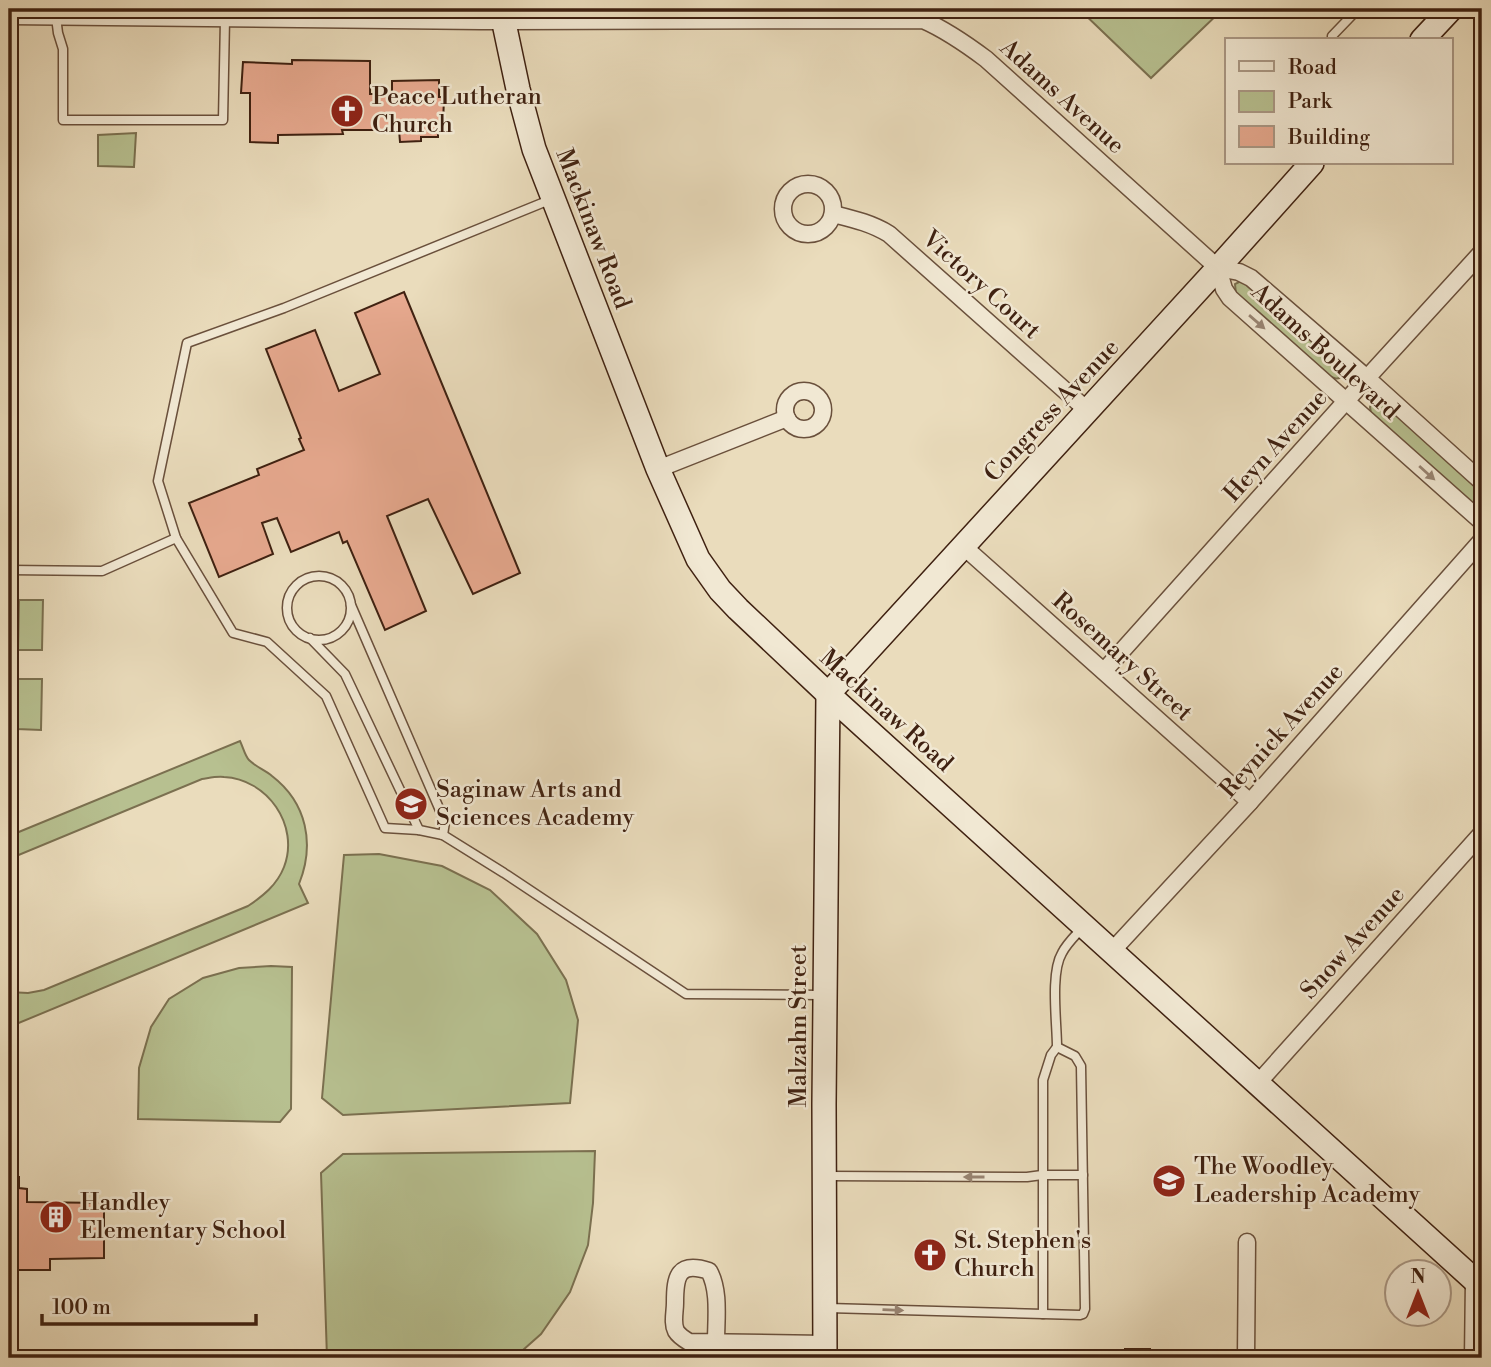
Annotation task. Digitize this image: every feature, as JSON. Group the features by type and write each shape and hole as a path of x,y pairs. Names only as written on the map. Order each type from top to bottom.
{"street":[{"path":"1424,38 1451,9"},
{"name":"Adams Avenue","path":"9,16 56,13 225,19 923,14 986,59 1218,268"},
{"name":"Mackinaw Road","path":"502,15 534,149 552,199 658,469 698,559 720,590 828,694 1478,1283"},
{"name":"Congress Avenue","path":"828,694 1311,164"},
{"name":"Victory Court","path":"833,214 869,223 889,234 1088,411"},
{"name":"Heyn Avenue","path":"1104,671 1482,252"},
{"name":"Adams Boulevard","path":"1482,482 1251,278 1239,272 1218,268 1224,289 1230,298 1482,522"},
{"path":"658,469 787,418"},
{"name":"Reynick Avenue","path":"1112,951 1250,802 1482,540"},
{"name":"Rosemary Street","path":"963,547 1250,802"},
{"name":"Malzahn Street","path":"825,1351 828,694"},
{"name":"Snow Avenue","path":"1258,1083 1482,834"},
{"path":"1246,1358 1247,1242"},
{"path":"716,1342 714,1280 709,1271 688,1267 681,1271 675,1286 674,1325 677,1334 689,1342 825,1351"},
{"path":"1473,1358 1478,1283"}],"lane":[{"path":"1332,38 1358,9"},
{"path":"56,13 62,49 63,120 223,120 225,19"},
{"path":"552,199 187,344 158,481 176,538 233,633 267,642 326,696 385,828 443,835 686,994 825,995"},
{"path":"9,570 102,571 176,538"},
{"path":"351,605 350,615 340,632 321,639 300,634 292,626 287,605 290,594 305,579 325,576 342,586 348,595 445,822 443,835"},
{"path":"310,638 345,674 419,830"},
{"path":"1043,1314 1043,1080 1051,1055 1057,1047 1056,970 1063,951 1084,925"},
{"path":"825,1308 1083,1314 1081,1066 1075,1056 1057,1047"},
{"path":"825,1176 1083,1175"}],"green space":[{"path":"1079,9 1223,9 1151,78"},
{"path":"136,133 134,167 98,166 98,135"},
{"path":"1248,282 1343,365 1344,375 1333,378 1327,375 1236,294 1235,284"},
{"path":"1378,401 1482,490 1482,508 1476,507 1371,413 1372,402"},
{"path":"19,600 43,600 42,650 18,650"},
{"path":"18,679 42,679 41,730 17,729"},
{"path":"240,741 249,760 284,787 300,811 307,839 304,869 299,884 308,903 9,1027 9,992 44,990 248,906 278,879 288,851 283,821 266,795 240,780 221,777 202,779 9,859 9,836"},
{"path":"379,854 442,866 490,890 537,934 566,980 578,1020 570,1103 343,1115 322,1098 344,855"},
{"path":"292,967 291,1109 280,1122 138,1119 139,1068 151,1027 169,999 203,978 239,968"},
{"path":"595,1151 588,1245 570,1292 541,1334 514,1358 327,1358 321,1173 343,1154"}],"building":[{"name":"Peace Lutheran Church","path":"292,60 370,61 370,94 392,94 392,81 439,80 439,97 444,97 443,125 438,128 438,137 421,137 421,141 400,142 399,130 342,130 343,134 278,135 278,143 250,142 250,93 241,93 243,62 292,64"},
{"path":"404,292 520,573 473,594 428,499 387,516 426,611 385,630 347,541 343,543 339,532 291,552 277,518 262,523 273,554 219,577 189,503 259,475 257,469 304,450 266,349 315,330 339,391 380,374 355,313"},
{"name":"Handley Elementary School","path":"9,1177 19,1177 19,1188 27,1189 27,1202 104,1203 104,1258 50,1259 50,1270 9,1270"},
{"path":"1125,1349 1150,1349 1150,1358 1125,1358"},
{"path":"1151,1351 1173,1351 1173,1358 1151,1358"}],"place":[{"name":"Peace Lutheran Church","path":"347,111"},
{"name":"Saginaw Arts and Sciences Academy","path":"411,804"},
{"name":"The Woodley Leadership Academy","path":"1169,1181"},
{"name":"Handley Elementary School","path":"56,1217"},
{"name":"St. Stephen's Church","path":"930,1255"}]}
